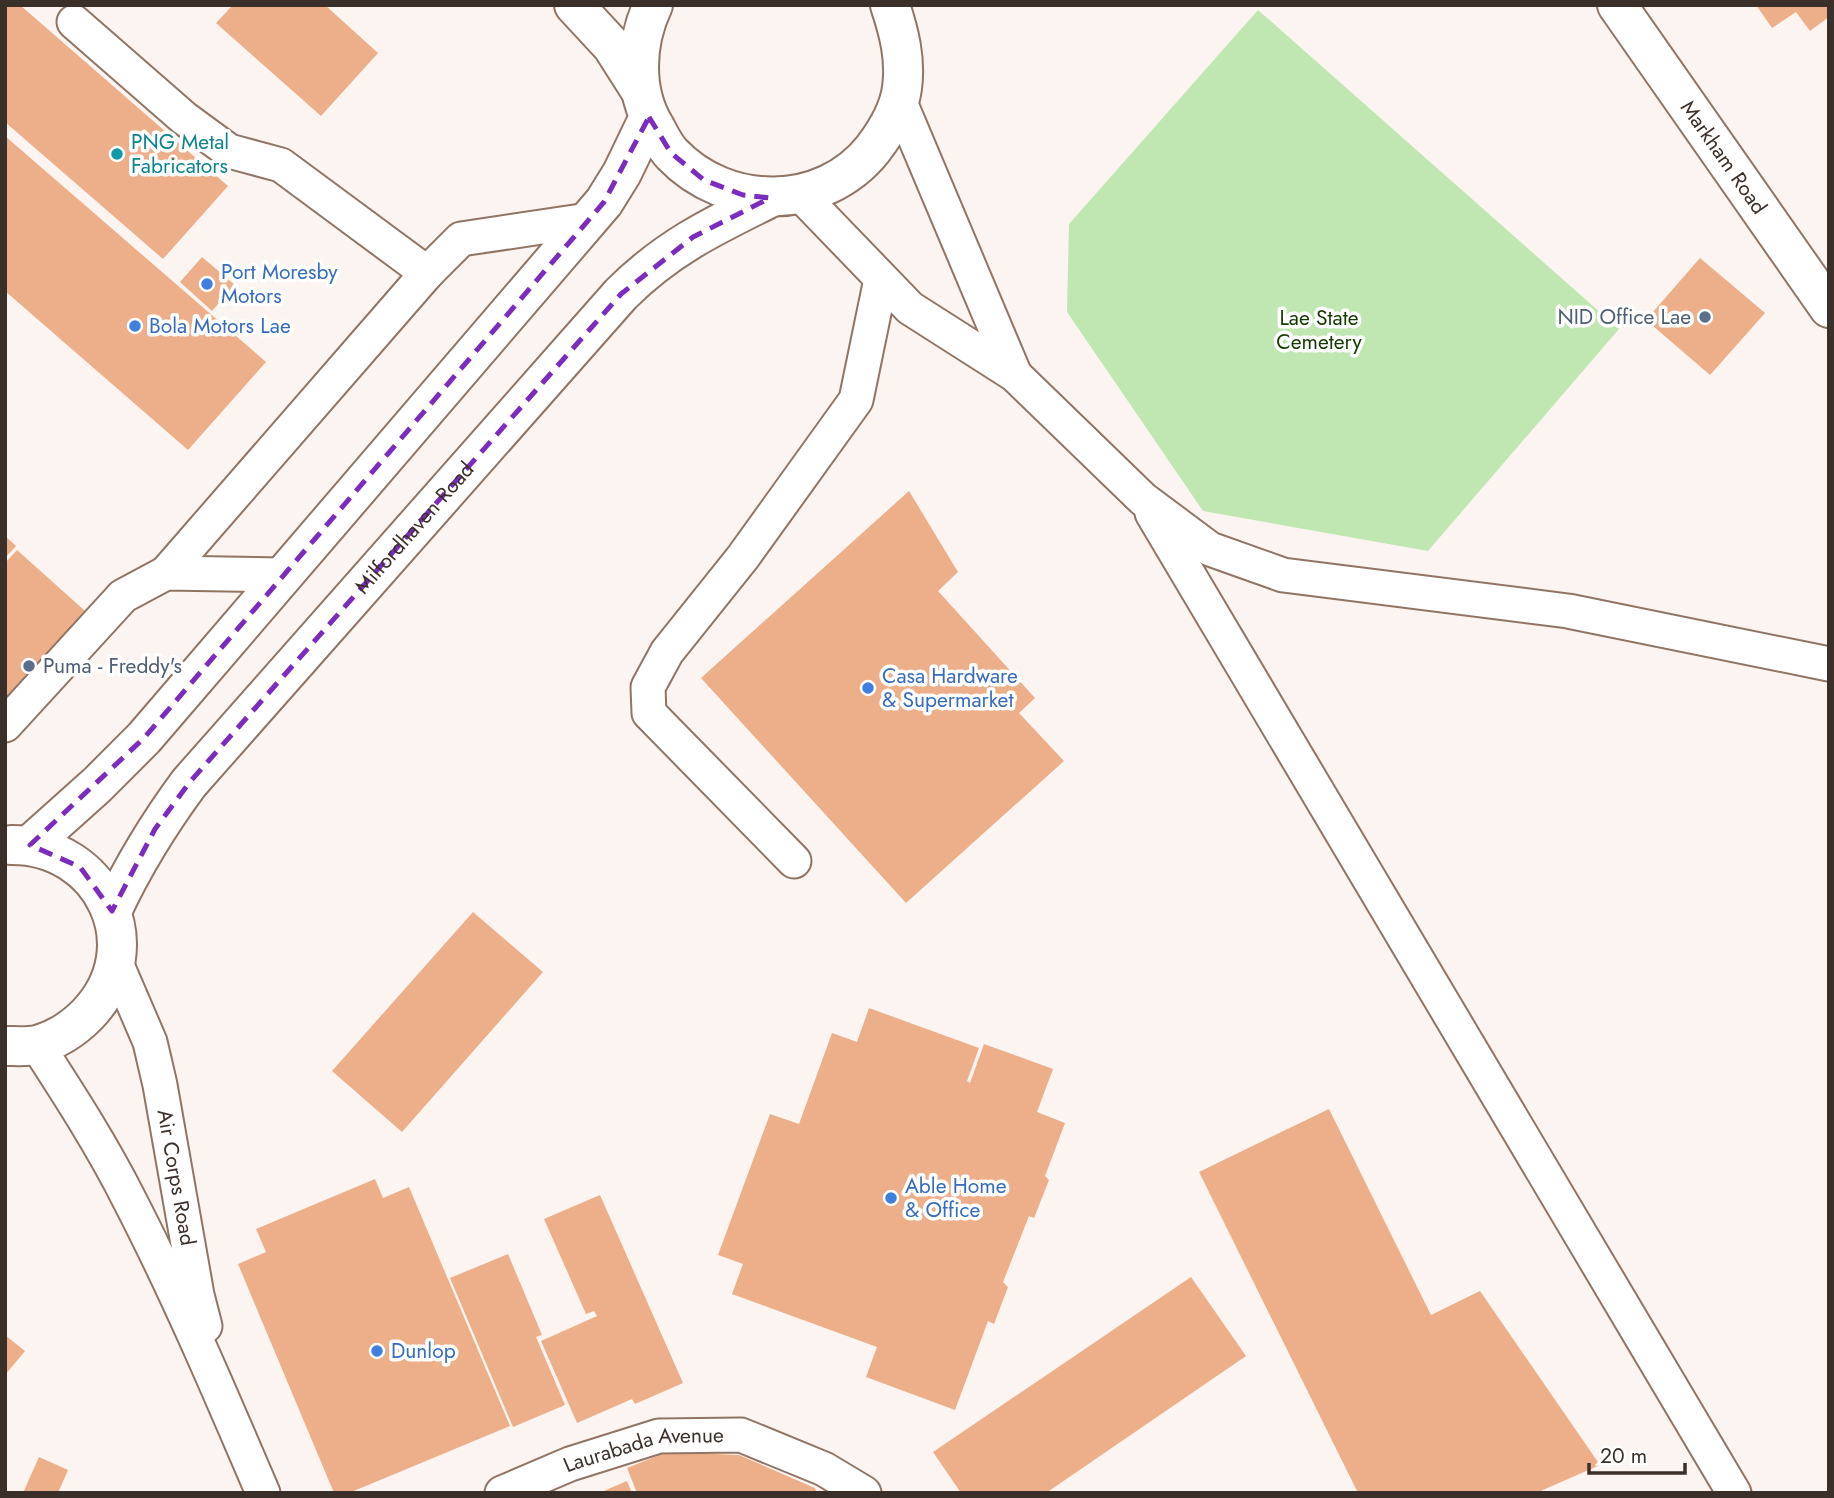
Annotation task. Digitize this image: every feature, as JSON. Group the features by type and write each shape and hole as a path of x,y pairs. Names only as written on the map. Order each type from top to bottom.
{"main road":[{"path":"573,5 612,46 671,153 704,180 743,195 785,196"},
{"path":"18,845 97,785 144,738 604,202 622,173 644,103 639,47 653,5"},
{"path":"890,5 903,47"},
{"path":"903,47 915,5"},
{"name":"Markham Road","path":"1617,5 1822,284"},
{"name":"Milfordhaven Road","path":"112,911 155,829 189,783 621,294 645,271 694,236 785,196 827,186 862,163 888,130 899,100 902,90 903,47"},
{"path":"18,845 57,852 80,867 99,886 112,911 117,937 116,963 102,1000 74,1028 21,1045"}],"street":[{"path":"74,22 184,118 229,151 281,165 427,273"},
{"path":"899,100 1015,375"},
{"path":"785,196 881,279 910,308 1015,375 1143,499 1210,549 1283,575 1568,611 1829,664"},
{"path":"5,725 123,596 166,573 427,273 461,239 588,220"},
{"path":"794,861 649,713 648,687 667,652 743,557 856,400 881,279"},
{"path":"1143,499 1734,1493"},
{"path":"166,573 283,575"},
{"name":"Air Corps Road","path":"116,963 150,1042 197,1295 222,1397"},
{"name":"Air Corps Road","path":"21,1045 92,1132 130,1201 222,1397 263,1493"},
{"name":"Laurabada Avenue","path":"502,1493 569,1464 659,1436 741,1435 824,1469 864,1493"}],"highlighted area":[{"path":"649,117 671,153 704,180 743,195 770,198 693,237 621,294 189,783 155,829 112,911 80,867 30,845 144,738 604,202"}],"green space":[{"name":"Lae State Cemetery","path":"1258,10 1619,329 1428,551 1203,511 1067,312 1069,224"}],"building":[{"name":"PNG Metal Fabricators","path":"5,5 20,5 228,186 163,259 5,122"},
{"path":"233,5 325,5 378,53 321,116 216,23"},
{"path":"1756,5 1829,5 1829,17 1810,31 1796,12 1772,28"},
{"name":"Bola Motors Lae","path":"5,136 266,362 188,450 5,291"},
{"name":"Port Moresby Motors","path":"202,257 235,285 212,311 180,282"},
{"name":"NID Office Lae","path":"1700,258 1765,313 1710,375 1646,320"},
{"name":"Casa Hardware & Supermarket","path":"909,491 958,572 938,591 1035,698 1019,713 1064,761 906,903 701,678"},
{"path":"5,536 16,546 5,558"},
{"name":"Puma - Freddy's","path":"17,550 94,619 5,712 5,563"},
{"path":"473,912 543,972 402,1132 332,1071"},
{"name":"Able Home & Office","path":"869,1008 979,1048 967,1081 970,1083 984,1044 1053,1069 1037,1112 1065,1123 1045,1176 1049,1180 1034,1218 1029,1216 1003,1282 1008,1287 994,1324 988,1321 955,1410 866,1377 877,1347 732,1294 743,1264 718,1255 770,1114 799,1124 832,1033 857,1042"},
{"path":"1329,1109 1431,1315 1480,1291 1600,1465 1536,1493 1358,1493 1199,1172"},
{"name":"Dunlop","path":"375,1179 383,1198 409,1187 510,1426 349,1493 334,1493 238,1264 266,1252 256,1229"},
{"path":"600,1195 683,1383 635,1404 632,1399 577,1423 541,1341 597,1316 594,1311 586,1314 544,1219"},
{"path":"508,1254 542,1335 536,1337 565,1405 513,1427 450,1278"},
{"path":"1191,1277 1246,1356 1046,1493 961,1493 933,1452"},
{"path":"5,1335 25,1351 5,1375"},
{"path":"667,1452 739,1455 815,1488 817,1493 637,1493 627,1468"},
{"path":"39,1457 68,1470 58,1493 23,1493"},
{"path":"627,1481 632,1493 599,1493"}],"place":[{"name":"PNG Metal Fabricators","path":"117,154"},
{"name":"Port Moresby Motors","path":"207,284"},
{"name":"NID Office Lae","path":"1705,317"},
{"name":"Bola Motors Lae","path":"135,326"},
{"name":"Puma - Freddy's","path":"29,666"},
{"name":"Casa Hardware & Supermarket","path":"868,688"},
{"name":"Able Home & Office","path":"891,1198"},
{"name":"Dunlop","path":"377,1351"}]}
